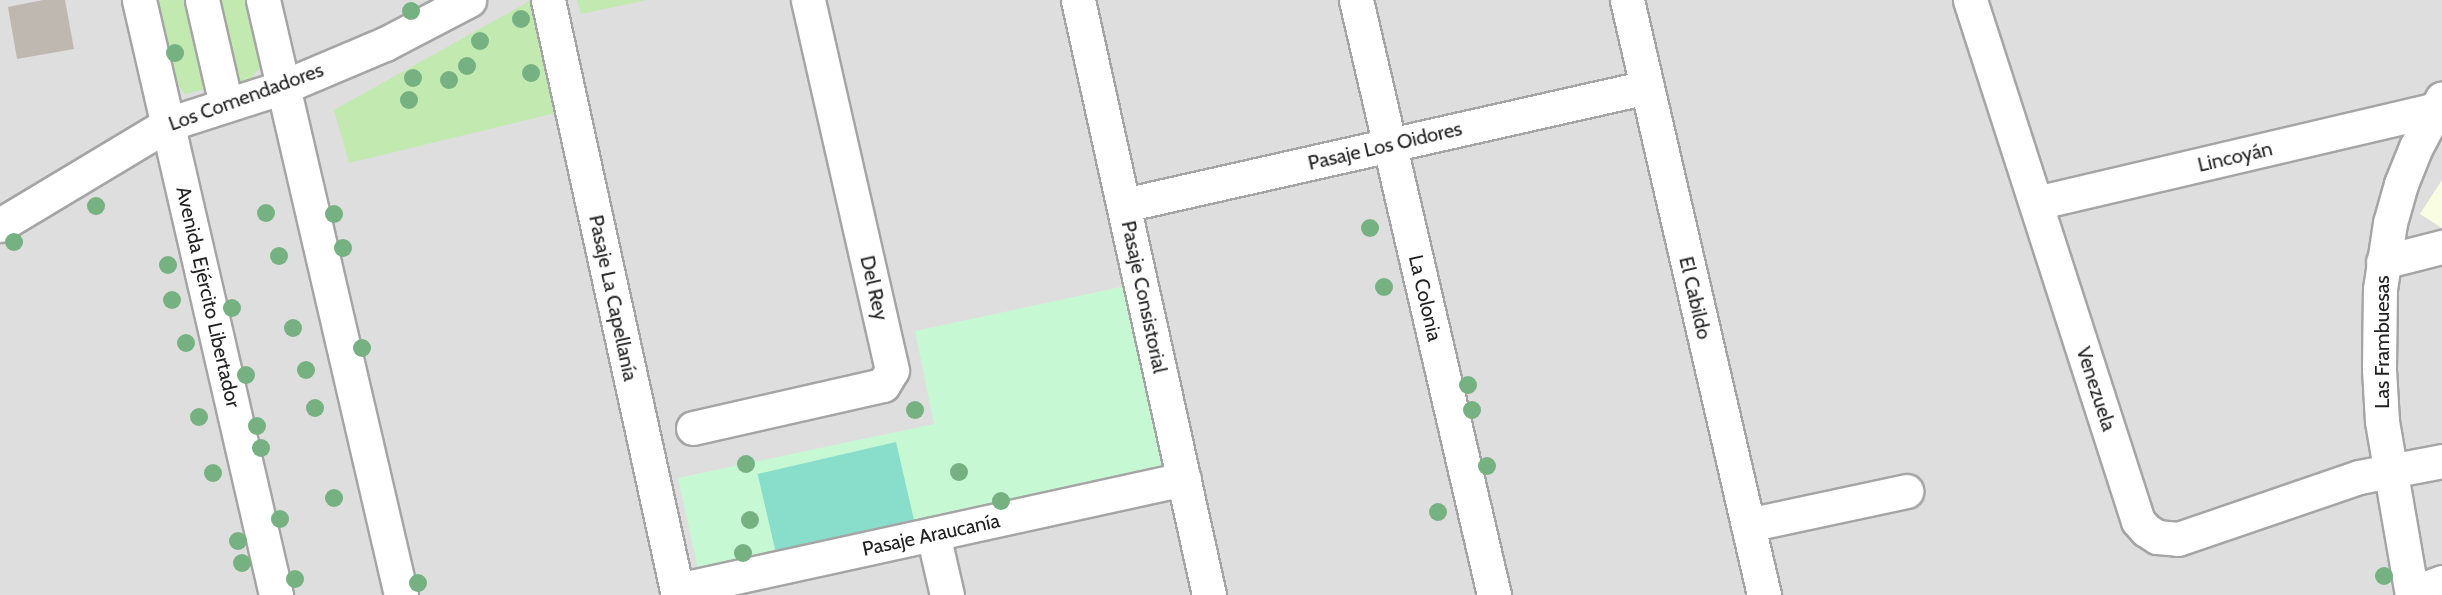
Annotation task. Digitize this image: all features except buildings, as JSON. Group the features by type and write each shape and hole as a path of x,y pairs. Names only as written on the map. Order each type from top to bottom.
{"street":[{"name":"Avenida Ejército Libertador","path":"138,0 276,595"},
{"path":"202,0 226,105"},
{"path":"263,0 401,595"},
{"name":"Los Comendadores","path":"0,225 168,124 283,87 385,44 468,0"},
{"name":"Pasaje La Capellanía","path":"548,0 678,593"},
{"name":"Del Rey","path":"693,428 883,385 892,370 808,0"},
{"name":"Pasaje Consistorial","path":"1078,0 1209,595"},
{"name":"La Colonia","path":"1356,0 1494,595"},
{"name":"El Cabildo","path":"1627,0 1764,595"},
{"name":"Venezuela","path":"1974,2 2138,521 2146,530 2157,537 2178,539 2343,482 2442,461"},
{"name":"Pasaje Los Oidores","path":"1124,205 1647,87"},
{"name":"Lincoyán","path":"2036,203 2438,104"},
{"name":"Las Frambuesas","path":"2412,594 2390,473 2379,369 2383,262 2401,184 2438,104"},
{"path":"2383,262 2442,247"},
{"name":"Pasaje Araucanía","path":"678,593 1184,479"},
{"path":"1748,525 1906,490"},
{"path":"933,534 947,595"},
{"path":"2412,594 2442,582"}],"shaded area":[{"path":"0,0 2442,0 2442,595 0,595"},
{"path":"2442,180 2442,228 2420,214"},
{"path":"896,442 915,525 777,557 758,474"}],"green space":[{"path":"155,0 245,0 261,66 250,79 185,94 174,80"},
{"path":"577,0 647,0 581,14"},
{"path":"530,1 555,113 349,163 334,110"},
{"path":"1125,286 1166,479 700,578 678,478 934,424 915,331"}]}
